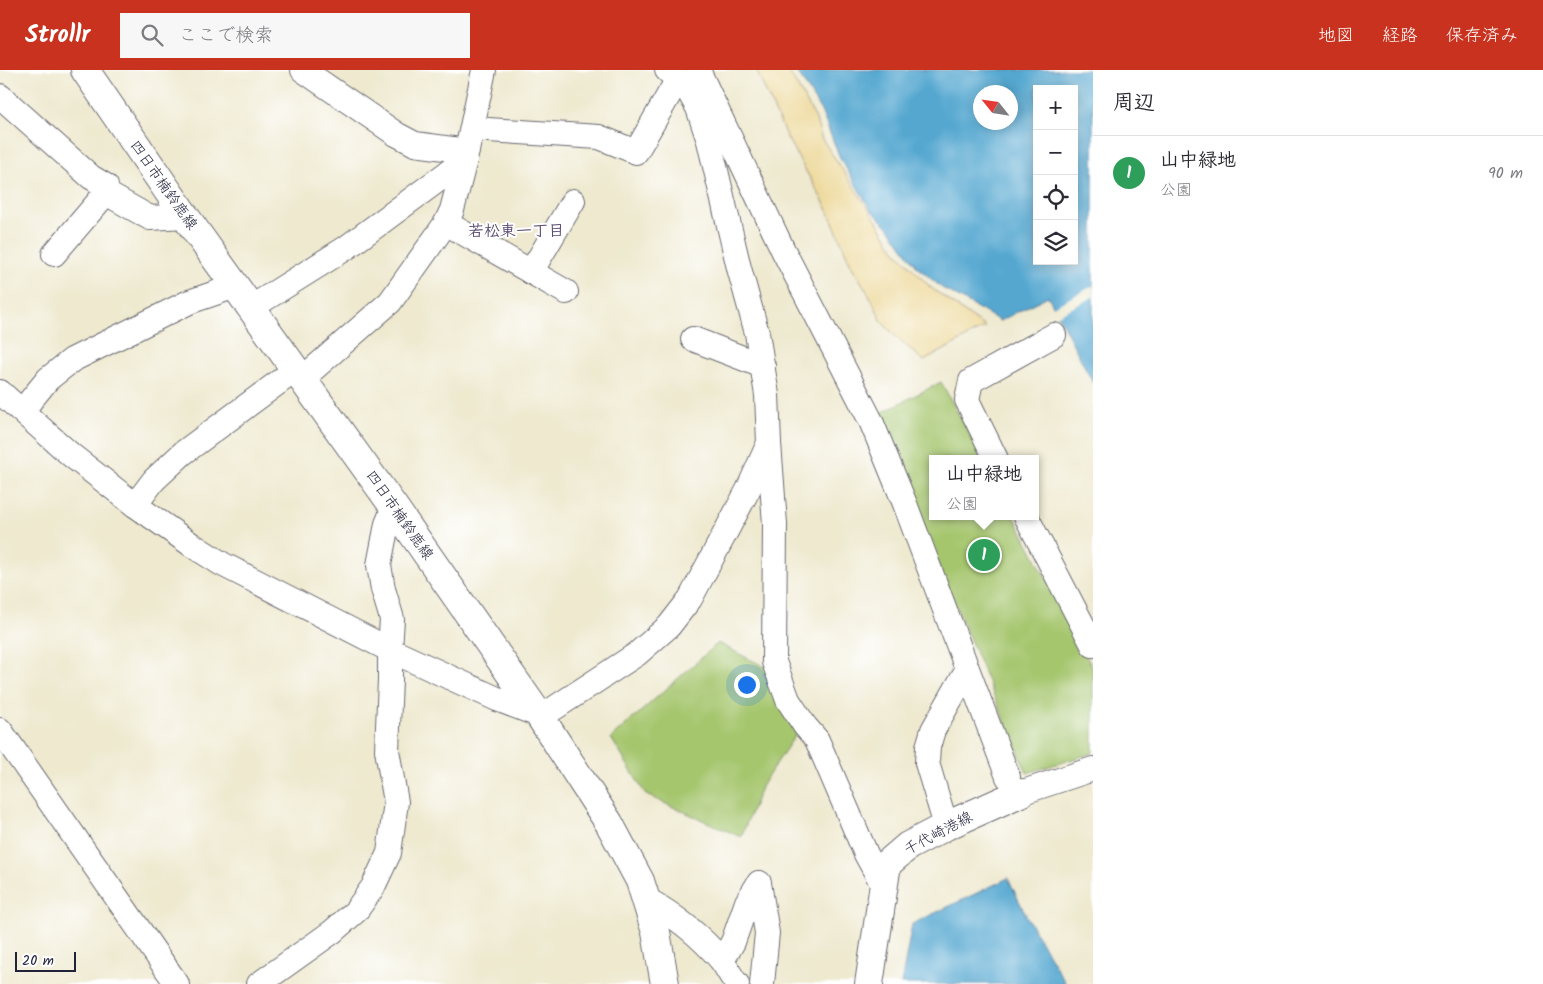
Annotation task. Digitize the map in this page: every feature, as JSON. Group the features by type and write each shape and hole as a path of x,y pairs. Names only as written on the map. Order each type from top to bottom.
{"main road":[{"name":"四日市楠鈴鹿線","path":"85,70 185,216 394,507 539,715 609,824 640,881 656,932 665,984"},
{"name":"千代崎港線","path":"869,984 887,864 908,846 946,826 1014,785"}],"street":[{"path":"303,70 396,134 415,144 468,147 599,137 636,152 681,73"},
{"path":"135,505 154,480 183,453 299,375 390,302 446,223 452,210 468,147 484,70"},
{"path":"681,73 698,108 709,141 739,268 757,333 768,395 769,443 775,524 774,662 788,700 817,740 866,854 884,887"},
{"path":"681,73 783,250 871,421 905,504 967,670 1014,785 1093,769"},
{"path":"0,96 85,171 106,186 106,193 54,254"},
{"path":"22,411 48,379 72,360 189,302 244,297 346,248 468,147"},
{"path":"106,193 150,218 185,216"},
{"path":"531,272 573,201"},
{"path":"446,223 566,292"},
{"path":"994,455 966,400 971,381 1054,336"},
{"path":"693,338 763,366"},
{"path":"0,392 71,455 135,505 222,564 390,650 498,699 539,715 550,712 637,654 669,626 690,599 748,490 769,443"},
{"path":"259,984 332,932 356,911 373,887 389,853 396,802 387,750 392,618 378,565 387,524 394,507"},
{"path":"1028,520 1093,645"},
{"path":"946,826 928,763 928,747 933,730 967,670"},
{"path":"0,730 177,984"},
{"path":"722,961 733,942 747,902 759,883 767,933 762,984"},
{"path":"646,899 679,920 722,961 737,984"}],"green space":[{"path":"941,382 981,455 929,455 929,520 1016,520 1093,669 1093,753 1027,773 919,520 879,414"},
{"path":"718,643 767,668 796,734 762,785 741,837 646,795 611,738"}],"sand":[{"path":"756,70 788,70 815,117 822,139 894,249 930,287 985,327 924,361 882,322 871,298 851,265 827,208 786,136"}],"water":[{"path":"796,70 1093,70 1093,383 1048,296 1000,321 942,288 917,267 889,228 871,210 840,158 821,111"},
{"path":"1008,878 1028,919 1066,984 901,984 912,924"}],"pier":[{"path":"1093,286 1093,297 1056,316 1051,308"}],"place":[{"name":"山中緑地","path":"984,555"}],"district":[{"name":"若松東一丁目","path":"516,230"}]}
